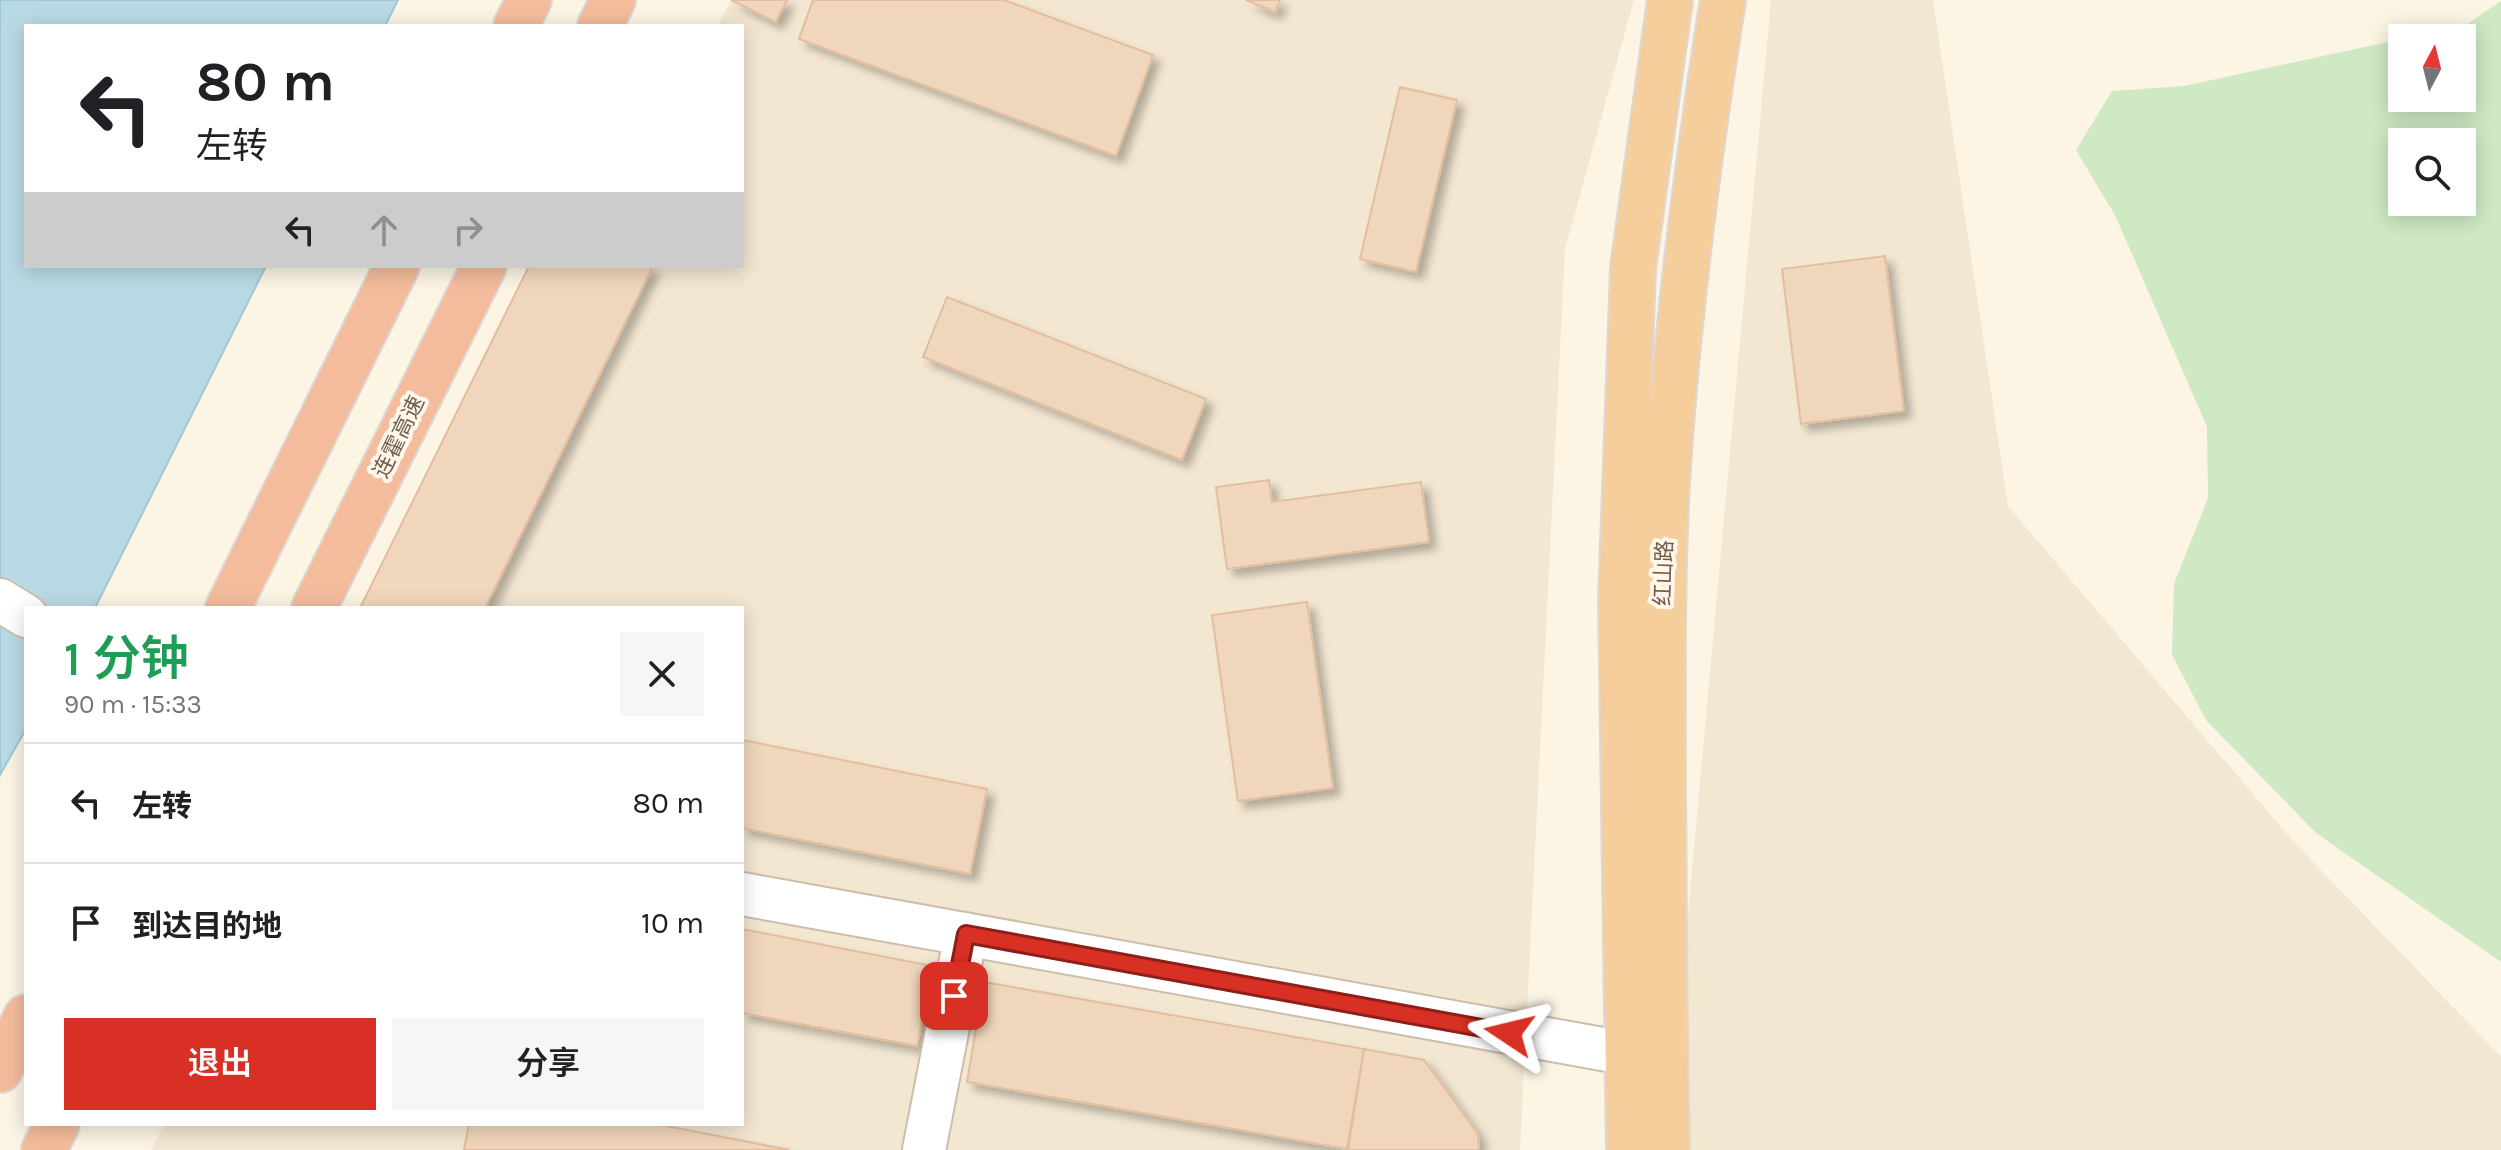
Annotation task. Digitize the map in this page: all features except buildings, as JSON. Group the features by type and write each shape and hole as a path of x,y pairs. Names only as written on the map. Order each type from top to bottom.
{"highway":[{"path":"517,24 529,0"},
{"path":"601,24 613,0"},
{"name":"红山路","path":"1629,1150 1621,600 1633,268 1670,0"},
{"name":"红山路","path":"1667,1150 1663,594 1669,455 1685,272 1723,0"},
{"path":"229,606 396,268"},
{"name":"连霍高速","path":"315,606 483,268"},
{"path":"0,1070 24,1021"},
{"path":"44,1150 56,1126"}],"street":[{"path":"0,600 24,615"},
{"path":"744,894 1630,1054"},
{"path":"924,1150 966,934"}],"shaded area":[{"path":"731,0 1634,0 1565,249 1520,1150 151,1150 163,1126 744,1126 744,606 425,606 596,268 744,268 744,24 719,24"},
{"path":"1771,0 1933,0 2008,506 2292,840 2501,1057 2501,1150 1683,1150 1679,1014"}],"green space":[{"path":"2501,1 2501,962 2316,833 2206,720 2172,655 2174,584 2208,498 2207,427 2116,217 2076,150 2112,91 2184,86 2388,42 2388,112 2476,112 2476,24 2467,24"}],"water":[{"path":"0,0 398,0 386,24 24,24 24,268 265,268 96,606 24,606 24,733 0,775"}],"route":[{"path":"954,996 966,934 1509,1033"}]}
